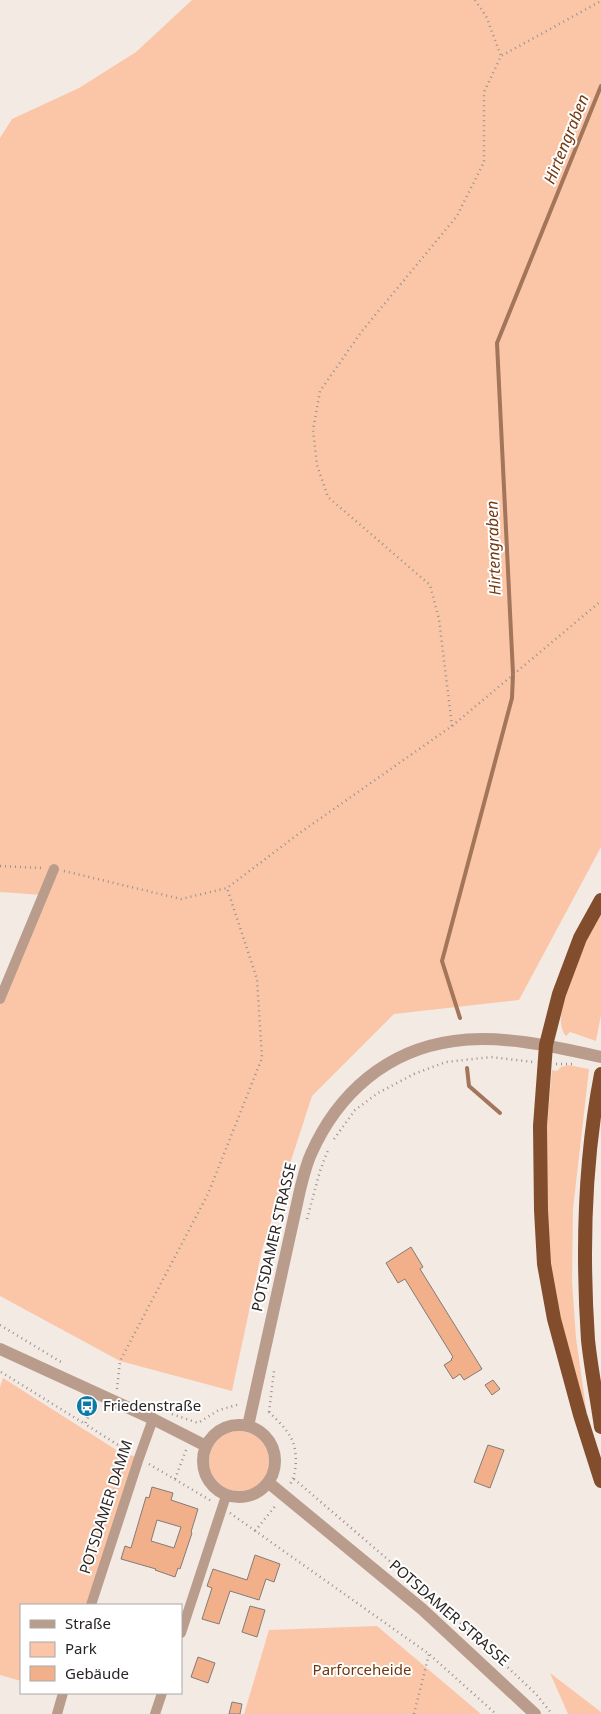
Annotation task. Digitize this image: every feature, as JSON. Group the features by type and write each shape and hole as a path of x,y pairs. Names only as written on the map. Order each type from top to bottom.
{"highway":[{"path":"601,900 580,938 558,994 546,1045 540,1126 544,1264 556,1328 601,1481"},
{"path":"601,1074 589,1156 584,1249 588,1342 601,1427"}],"street":[{"path":"0,999 3,985 54,869"},
{"name":"POTSDAMER STRASSE","path":"248,1426 300,1190 310,1155 338,1106 372,1073 399,1058 425,1047 455,1040 495,1040 546,1045 582,1059 601,1057"},
{"path":"0,1349 153,1419 206,1446"},
{"name":"POTSDAMER DAMM","path":"92,1604 153,1419"},
{"path":"182,1630 224,1502 208,1480 204,1469 203,1458 206,1446 219,1431 233,1426 248,1426 263,1434 274,1449 276,1460 274,1472 269,1483 261,1491 250,1496 224,1502"},
{"name":"POTSDAMER STRASSE","path":"269,1483 422,1609 535,1714"},
{"path":"57,1714 63,1694"},
{"path":"155,1714 162,1694"}],"path":[{"path":"475,0 486,16 501,56"},
{"path":"452,726 439,619 430,585 328,497 317,465 313,430 320,391 362,331 457,216 484,162 484,92 501,56 601,1"},
{"path":"0,866 54,869 181,899 227,888 301,832 452,726 601,601"},
{"path":"109,1386 117,1391 120,1361 208,1194 262,1058 257,979 227,888"},
{"path":"306,1225 320,1171 330,1144 355,1110 378,1093 414,1074 446,1062 491,1057 544,1064 582,1059"},
{"path":"0,1325 68,1366"},
{"path":"269,1412 274,1366"},
{"path":"1,1372 139,1458 224,1502 429,1654 496,1714"},
{"path":"164,1411 198,1423 219,1410 240,1404 253,1405 269,1412 291,1436 296,1455 294,1479"},
{"path":"85,1424 90,1413"},
{"path":"414,1714 429,1654"}],"green space":[{"path":"192,0 601,0 601,847 519,1000 394,1014 312,1096 262,1250 232,1391 120,1361 0,1296 0,1000 42,895 0,892 0,138 12,119 79,88 136,52"},
{"path":"601,906 601,1015 596,1041 570,1032 566,1036 561,1025 561,1010 572,972"},
{"path":"568,1065 589,1069 573,1209 572,1281 576,1338 587,1415 556,1303 547,1241 544,1162 552,1070 557,1071 561,1067"},
{"path":"3,1378 118,1451 139,1458 91,1604 20,1604 20,1681 0,1675 0,1387"},
{"path":"233,1431 245,1431 256,1436 264,1444 269,1455 267,1473 256,1486 245,1491 233,1491 222,1486 214,1478 209,1467 209,1455 214,1444 222,1436"},
{"name":"Parforceheide","path":"377,1626 481,1714 244,1714 269,1630"},
{"path":"550,1673 601,1712 601,1714 568,1714"}],"building":[{"path":"411,1247 423,1267 420,1269 482,1369 464,1380 460,1374 453,1379 444,1365 452,1360 453,1357 405,1279 398,1283 386,1263"},
{"path":"493,1380 500,1389 492,1395 485,1385"},
{"path":"488,1445 504,1450 490,1488 474,1482"},
{"path":"152,1487 173,1493 171,1500 198,1509 180,1569 178,1568 175,1577 156,1569 121,1559 125,1546 131,1548 146,1497 149,1498","holes":["157,1520 181,1527 174,1548 151,1541"]},
{"path":"255,1555 280,1564 274,1582 266,1579 259,1600 230,1591 219,1624 202,1619 212,1588 207,1586 213,1569 247,1580"},
{"path":"250,1606 265,1610 257,1637 242,1632"},
{"path":"198,1657 215,1663 208,1683 191,1677"},
{"path":"232,1702 242,1704 240,1714 229,1714"}],"waterway":[{"name":"Hirtengraben","path":"460,1018 442,961 512,698 513,674 497,343 601,86"},
{"name":"Hirtengraben","path":"467,1068 469,1086 500,1113"}],"place":[{"name":"Friedenstraße","path":"87,1406"}]}
